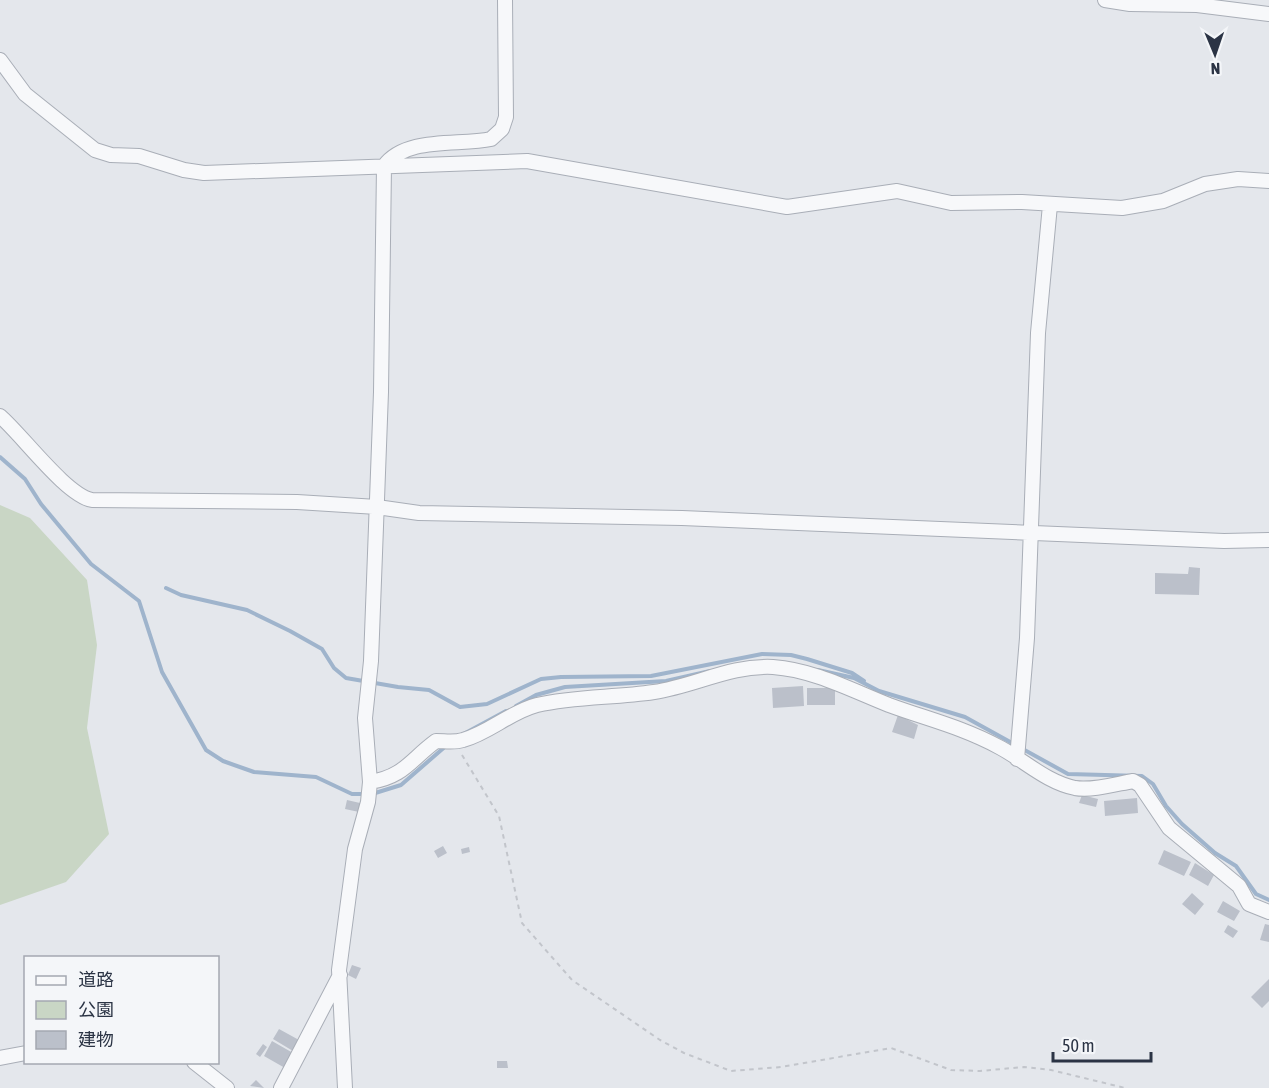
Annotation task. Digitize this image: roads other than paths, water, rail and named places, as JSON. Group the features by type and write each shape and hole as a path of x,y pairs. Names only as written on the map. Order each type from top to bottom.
{"street":[{"path":"345,1088 340,975 354,849 368,802 370,782 365,718 370,678 377,507 384,166 390,158 406,150 491,139 502,129 506,117 505,0"},
{"path":"1105,0 1130,4 1197,5 1269,14"},
{"path":"0,60 25,94 88,146 105,153 140,156 184,170 204,173 527,160 787,207 897,191 951,203 1022,202 1122,208 1163,201 1205,184 1238,179 1269,181"},
{"path":"1017,759 1023,716 1038,333 1050,205"},
{"path":"0,416 26,440 65,485 82,498 97,500 297,502 377,507 419,513 682,518 1224,541 1269,540"},
{"path":"370,782 387,779 401,772 436,741 454,742 471,738 534,706 566,699 654,692 736,669 772,667 833,681 892,706 934,718 1002,748 1017,759 1073,787 1084,789 1133,781 1140,784 1169,828 1239,886 1249,904 1269,912"},
{"path":"281,1088 340,975"},
{"path":"0,1058 24,1053"},
{"path":"197,1064 227,1088"}],"waterway":[{"path":"0,457 25,479 41,504 91,564 139,601 162,672 206,750 223,761 254,772 316,777 352,794 365,794"},
{"path":"166,588 181,595 247,610 290,631 322,649 334,668 346,678 429,690 460,707 487,704 541,679 651,676 762,654 791,655 807,659 852,673 864,681"},
{"path":"818,670 854,678 879,691 965,717 1068,774 1142,776 1153,784 1166,806 1182,824 1215,853 1236,866 1256,894 1269,900"},
{"path":"516,706 536,695 565,687 666,681 710,671"},
{"path":"458,737 506,711"},
{"path":"372,794 401,785 447,745"}]}
